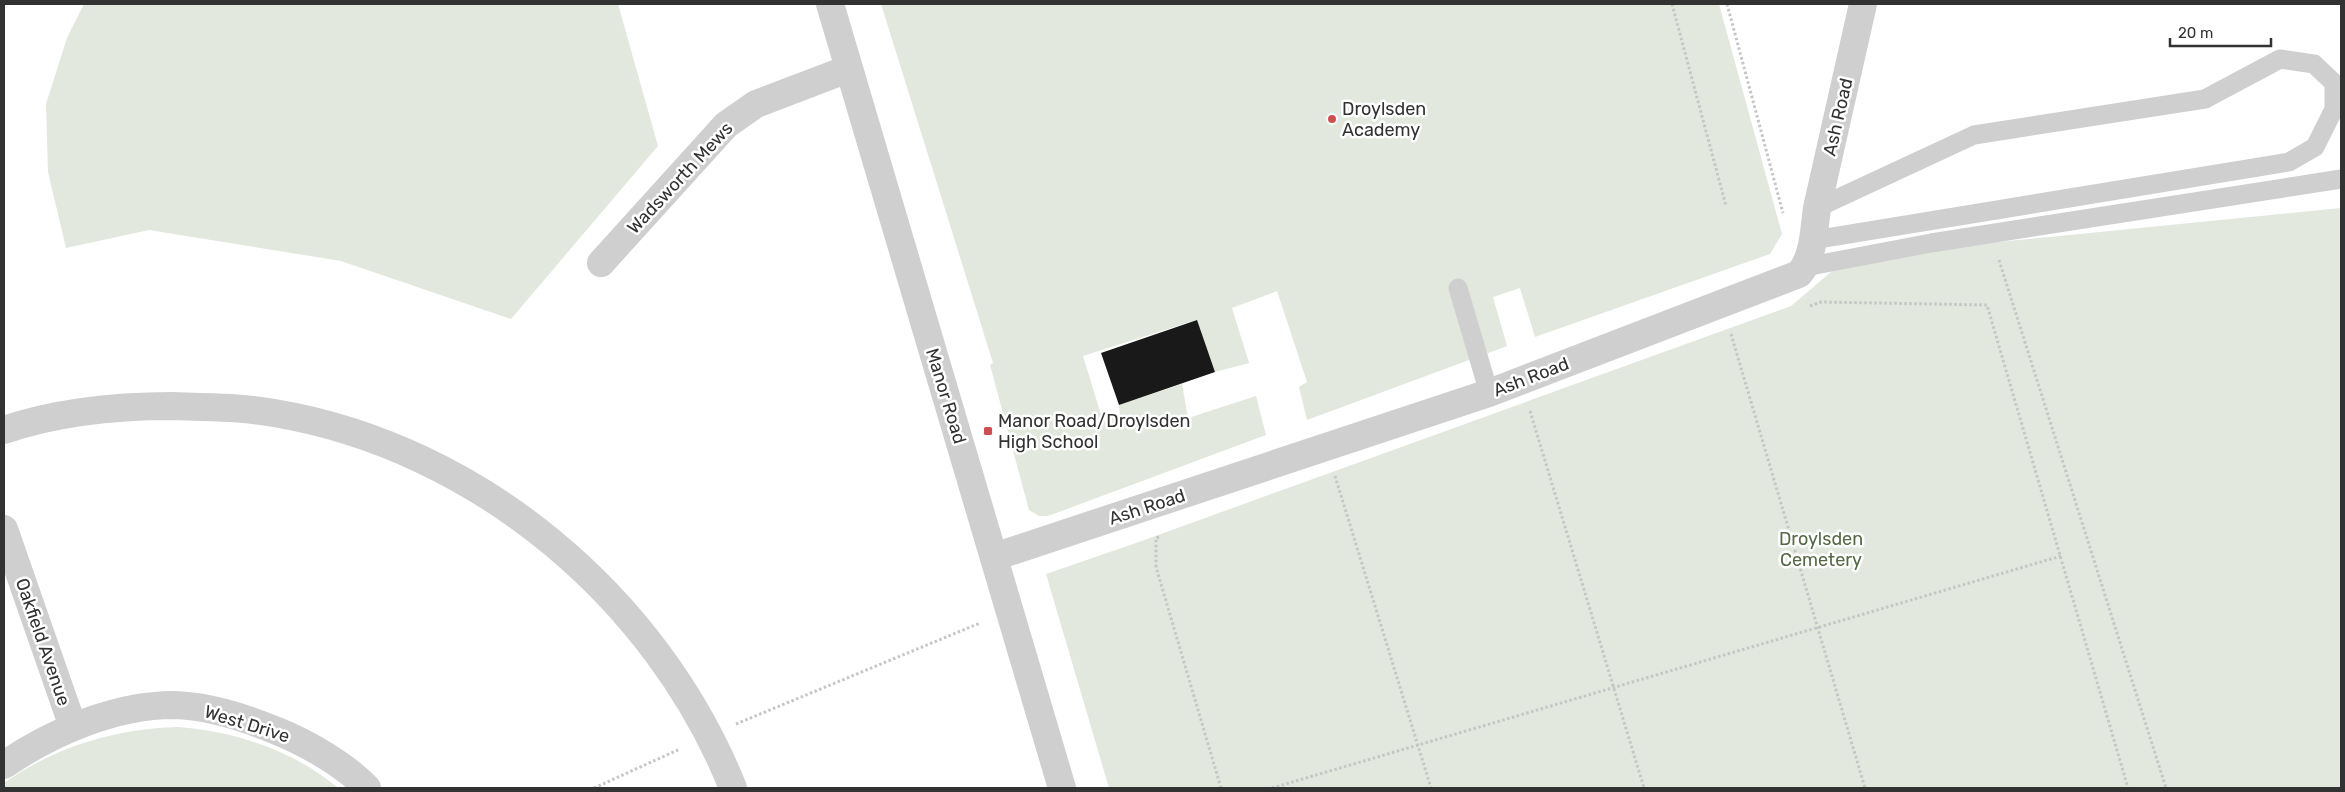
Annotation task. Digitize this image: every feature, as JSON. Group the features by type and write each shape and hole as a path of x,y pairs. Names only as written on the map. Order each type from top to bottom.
{"street":[{"name":"Manor Road","path":"830,4 1062,788"},
{"name":"Ash Road","path":"994,557 1488,393 1799,274 1805,267 1813,240 1817,208 1863,4"},
{"name":"Wadsworth Mews","path":"601,263 726,126 756,104 848,68"},
{"path":"4,430 66,415 135,406 211,407 274,412 340,428 397,449 465,481 511,511 587,574 620,606 668,667 710,735 734,788"},
{"name":"Oakfield Avenue","path":"4,529 72,726"},
{"name":"West Drive","path":"4,765 27,749 72,726 143,708 175,705 212,710 256,723 299,740 332,761 367,788"}],"lane":[{"path":"1813,240 2289,162 2315,147 2334,109 2334,84 2314,64 2280,59 2205,99 1974,135 1817,208"},
{"path":"1805,267 1991,234 2341,179"},
{"path":"1458,288 1488,393"}],"path":[{"path":"1672,4 1726,206"},
{"path":"1727,4 1785,222"},
{"path":"1991,234 2166,788"},
{"path":"1803,308 1821,302 1988,305 2128,788"},
{"path":"1722,337 1740,330"},
{"path":"1731,334 1866,788"},
{"path":"1529,406 1644,788"},
{"path":"1325,478 1344,472"},
{"path":"1334,475 1430,788"},
{"path":"1166,535 1156,538 1156,567 1221,788"},
{"path":"1272,788 2061,556"},
{"path":"594,788 710,735 1010,611"}],"green space":[{"path":"84,4 618,4 658,146 511,319 341,261 149,230 66,248 48,172 46,104 67,38"},
{"name":"Droylsden Academy","path":"881,4 1719,4 1782,234 1770,254 1535,337 1520,288 1493,297 1507,346 1307,420 1299,387 1307,382 1277,291 1232,308 1249,363 1215,372 1196,320 1083,356 1103,421 1120,416 1119,405 1182,384 1188,418 1256,396 1266,435 1048,516 1039,516 1029,510 990,365 993,363"},
{"name":"Droylsden Cemetery","path":"2341,208 2341,788 1109,788 1046,574 1791,306 1839,265 1978,244"},
{"path":"177,727 220,733 262,745 302,763 338,788 4,788 4,783 23,770 44,759 86,742 131,732"}],"building":[{"path":"1197,320 1215,372 1119,405 1101,353"}],"place":[{"name":"Droylsden Academy","path":"1332,119"},
{"name":"Manor Road/Droylsden High School","path":"988,431"}]}
